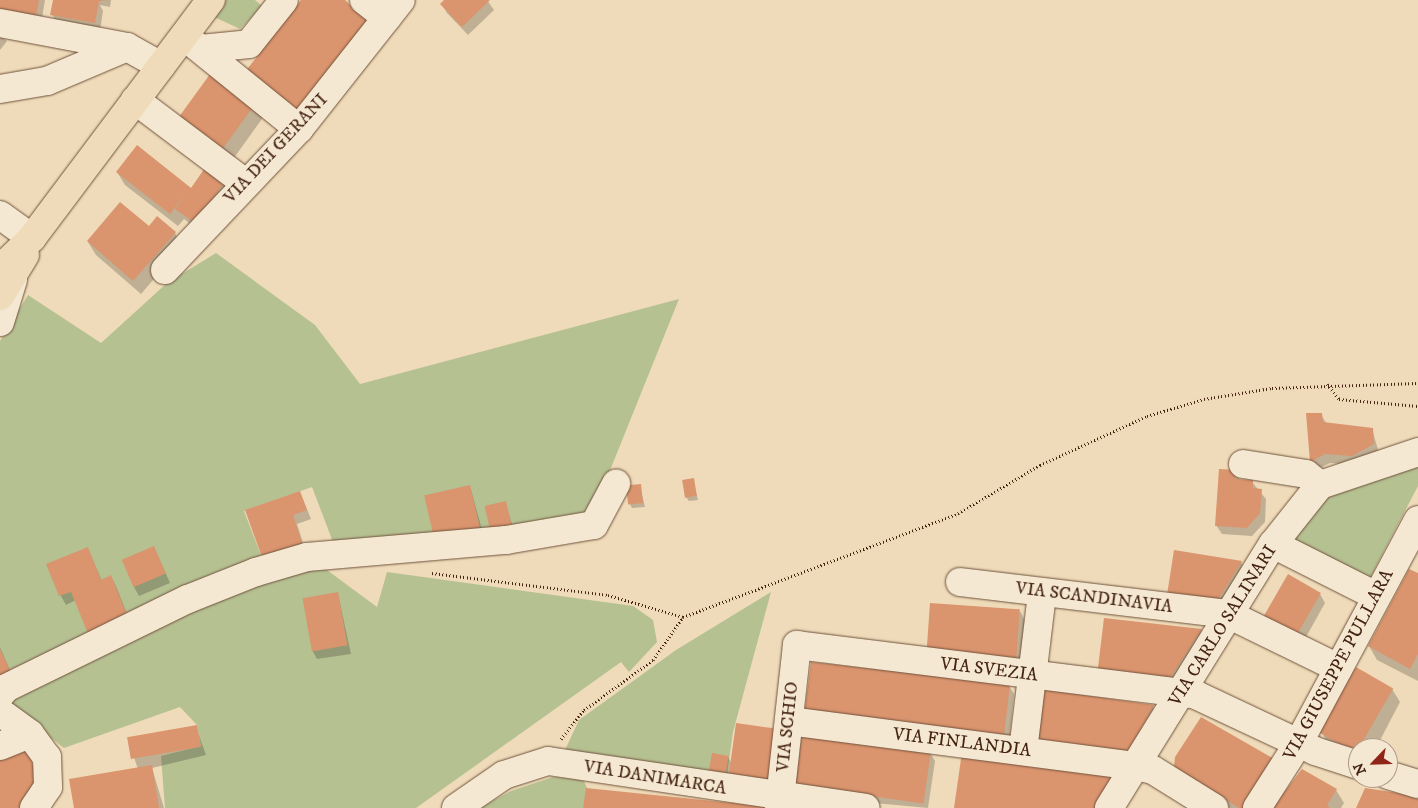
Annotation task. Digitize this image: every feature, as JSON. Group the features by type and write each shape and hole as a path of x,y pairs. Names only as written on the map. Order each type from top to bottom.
{"main road":[{"path":"4,282 32,238 161,66 193,42 211,0"}],"street":[{"path":"193,42 249,44 284,0"},
{"path":"364,0 394,9"},
{"name":"VIA DEI GERANI","path":"165,270 245,183 299,129 394,9"},
{"path":"0,23 127,47 161,66"},
{"path":"193,42 299,129"},
{"path":"0,89 47,82 127,47"},
{"path":"135,100 245,183"},
{"path":"0,215 32,238"},
{"path":"0,322 4,282"},
{"path":"1243,464 1306,474 1320,485 1418,452"},
{"path":"0,695 6,688 188,599 256,572 307,558 506,540 594,525 616,484"},
{"name":"VIA CARLO SALINARI","path":"1109,808 1182,695 1228,614 1273,544 1320,485"},
{"name":"VIA GIUSEPPE PULLARA","path":"1257,808 1298,744 1418,520"},
{"path":"1273,544 1376,596"},
{"name":"VIA SCANDINAVIA","path":"960,582 1228,614 1338,668"},
{"path":"1022,751 1042,593"},
{"name":"VIA SVEZIA","path":"797,646 1182,695 1196,695 1298,744 1348,762"},
{"name":"VIA SCHIO","path":"780,803 797,646"},
{"path":"0,712 30,734 45,752 50,770 48,787 34,808"},
{"name":"VIA FINLANDIA","path":"789,721 1136,766 1153,770 1214,808"},
{"path":"0,746 30,734"},
{"name":"VIA DANIMARCA","path":"456,808 504,775 548,761 780,803 866,808"},
{"path":"1398,778 1418,784"}],"path":[{"path":"548,761 574,720 653,660 683,617 955,515 1040,465 1147,416 1204,399 1327,384 1418,383"},
{"path":"1327,384 1339,399 1418,406"},
{"path":"423,572 608,595 683,617"}],"green space":[{"path":"220,0 255,0 262,6 240,29 212,16"},
{"path":"216,253 315,325 360,384 679,299 590,520 333,542 312,487 244,511 264,563 9,670 0,649 0,341 28,295 101,343 167,283"},
{"path":"1418,458 1418,486 1369,580 1287,536 1318,499"},
{"path":"327,570 377,607 387,572 633,606 653,620 657,642 629,672 621,662 416,808 165,808 161,756 201,746 197,725 180,707 64,748 12,708 10,695 280,571"},
{"path":"771,592 733,732 727,775 565,750 579,720 676,650"},
{"path":"553,777 583,779 587,788 583,808 480,808 511,791"}],"building":[{"path":"0,0 39,0 36,16 0,10"},
{"path":"53,0 109,0 99,1 95,23 50,15"},
{"path":"301,0 345,0 367,21 296,113 245,72"},
{"path":"444,0 490,0 462,27 440,4"},
{"path":"213,70 257,102 223,149 179,117"},
{"path":"137,145 191,188 207,165 227,179 195,223 175,209 187,192 170,214 116,172"},
{"path":"120,202 149,226 157,216 176,232 133,281 87,241"},
{"path":"1306,413 1322,413 1323,422 1373,428 1374,444 1352,456 1325,454 1310,462"},
{"path":"1219,469 1236,470 1235,479 1253,480 1253,488 1262,489 1260,513 1247,528 1215,526"},
{"path":"694,478 697,496 685,498 682,480"},
{"path":"641,484 643,503 628,504 626,486"},
{"path":"470,485 480,528 434,538 424,496"},
{"path":"300,491 307,510 293,515 304,549 264,563 245,510"},
{"path":"506,501 512,527 491,532 485,506"},
{"path":"154,546 166,574 134,587 122,560"},
{"path":"88,547 101,580 111,575 129,620 89,636 71,592 59,596 46,564"},
{"path":"1174,550 1242,561 1216,603 1167,595"},
{"path":"1409,569 1418,573 1418,654 1410,669 1368,646"},
{"path":"1288,574 1321,593 1295,637 1262,618"},
{"path":"338,592 347,645 312,651 303,598"},
{"path":"930,603 1020,609 1016,660 926,654"},
{"path":"1104,618 1202,629 1166,684 1097,676"},
{"path":"0,649 12,675 0,680"},
{"path":"811,662 1010,684 1004,736 836,713 835,719 804,715"},
{"path":"1356,667 1393,689 1365,738 1348,738 1348,749 1318,732"},
{"path":"1041,689 1154,705 1128,755 1034,743"},
{"path":"1201,717 1276,760 1248,808 1239,808 1174,767 1175,757"},
{"path":"736,723 780,729 772,781 729,774"},
{"path":"197,725 201,747 131,759 127,737"},
{"path":"802,734 931,752 923,804 795,785"},
{"path":"27,748 42,791 21,808 0,808 0,758"},
{"path":"962,752 1114,774 1095,808 954,808"},
{"path":"712,753 729,756 726,774 709,771"},
{"path":"152,765 159,808 74,808 69,779"},
{"path":"1302,769 1337,789 1327,805 1330,808 1272,808"},
{"path":"586,788 771,807 771,808 583,808"},
{"path":"1365,788 1418,796 1418,808 1356,808"}]}
